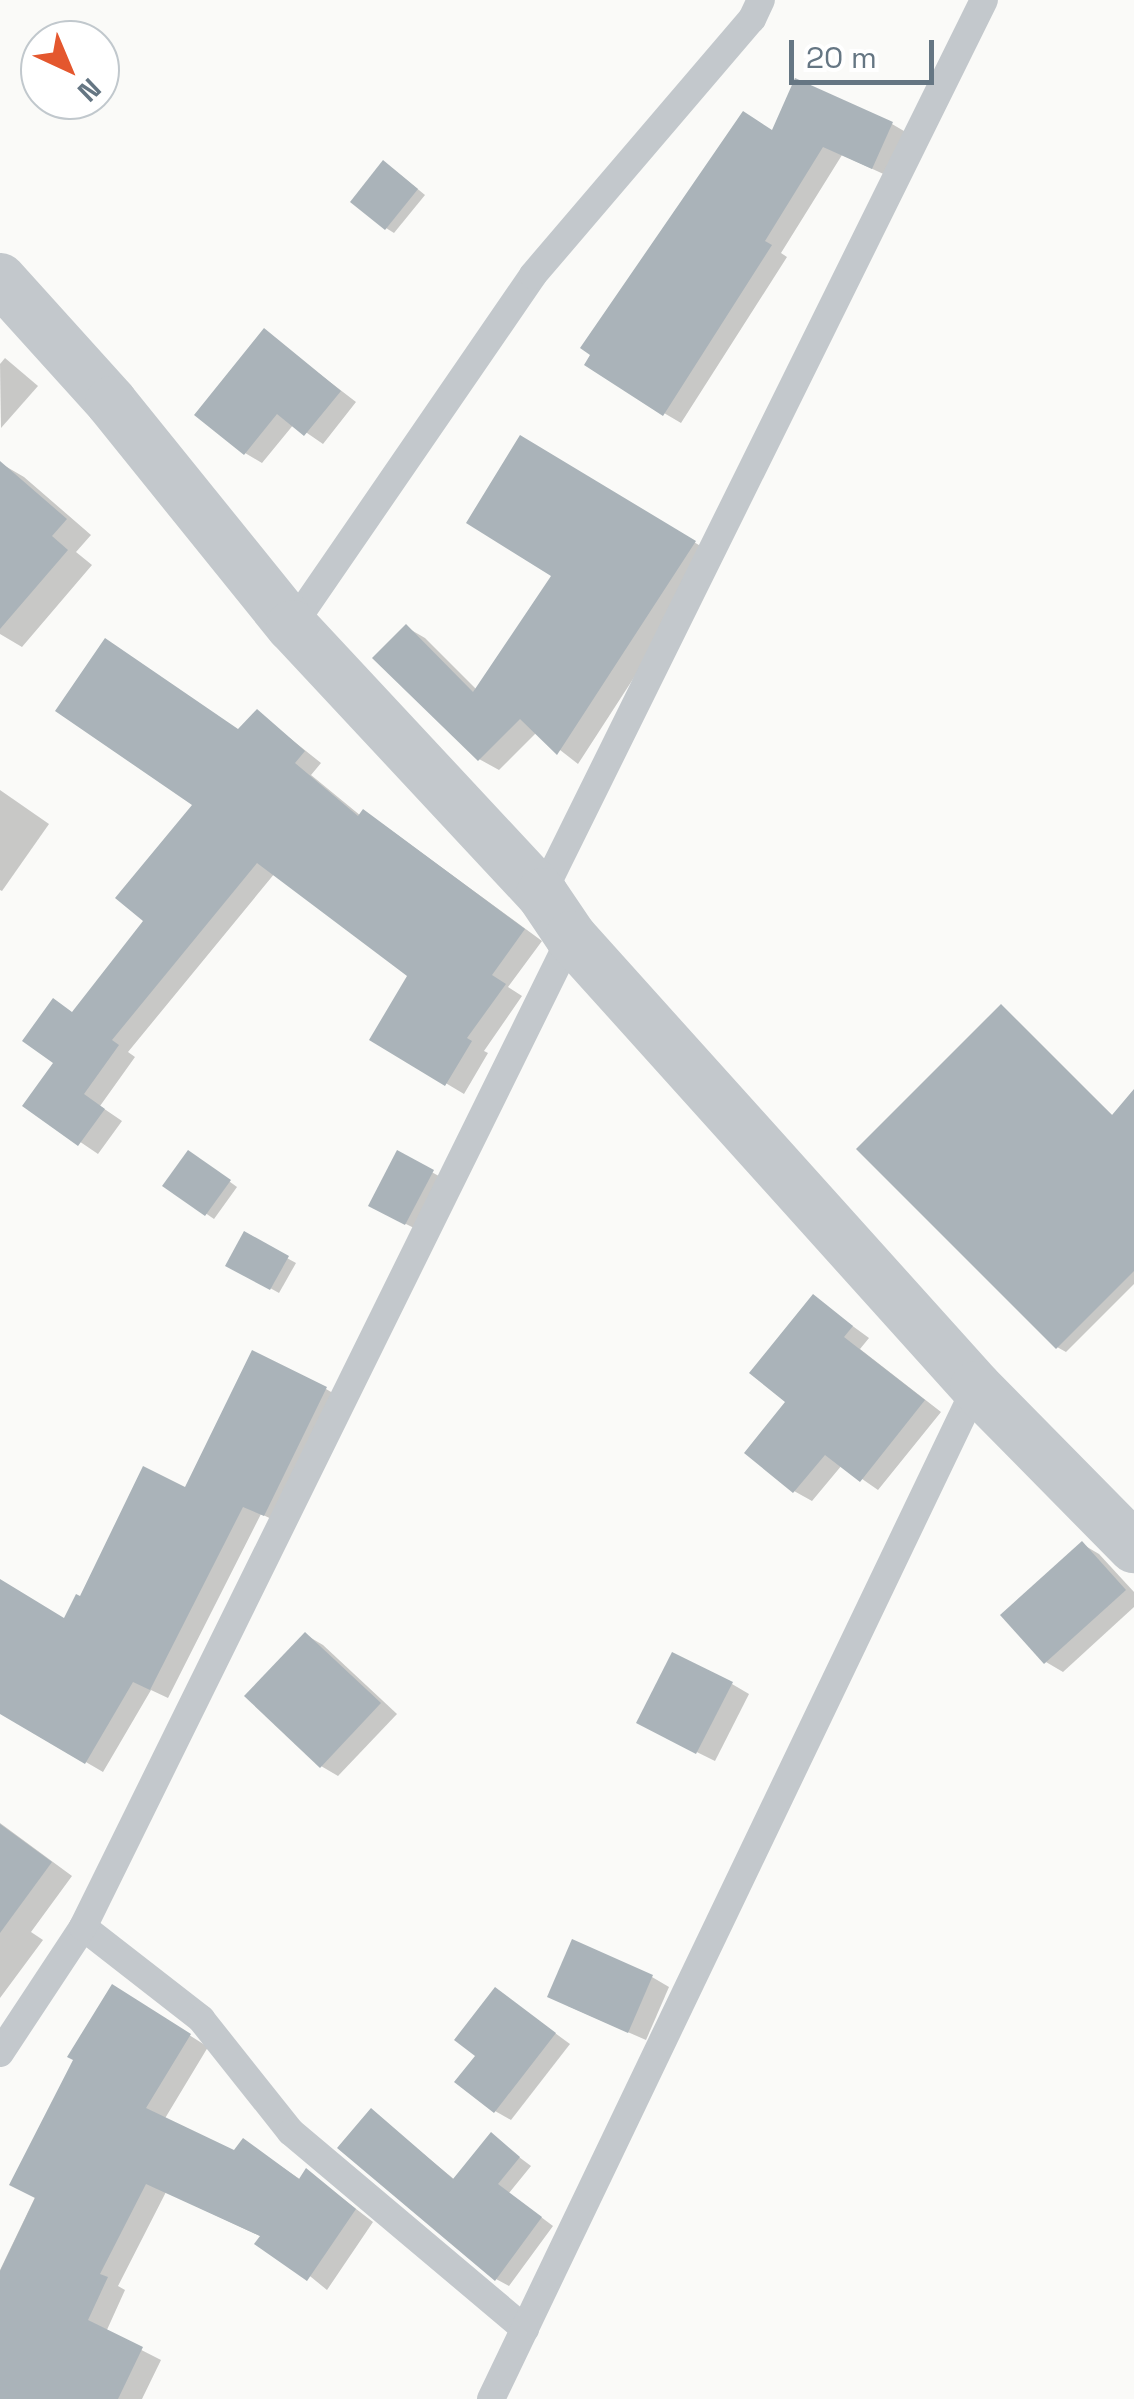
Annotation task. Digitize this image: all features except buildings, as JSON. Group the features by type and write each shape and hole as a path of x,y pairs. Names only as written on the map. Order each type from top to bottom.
{"street":[{"path":"0,279 111,402 292,626 542,894 571,937 976,1387 1134,1546"}],"lane":[{"path":"292,626 533,275 752,19 761,0"},
{"path":"542,894 984,0"},
{"path":"0,2053 83,1927 571,937"},
{"path":"491,2399 976,1387"},
{"path":"83,1927 201,2020 291,2132 525,2328"}]}
